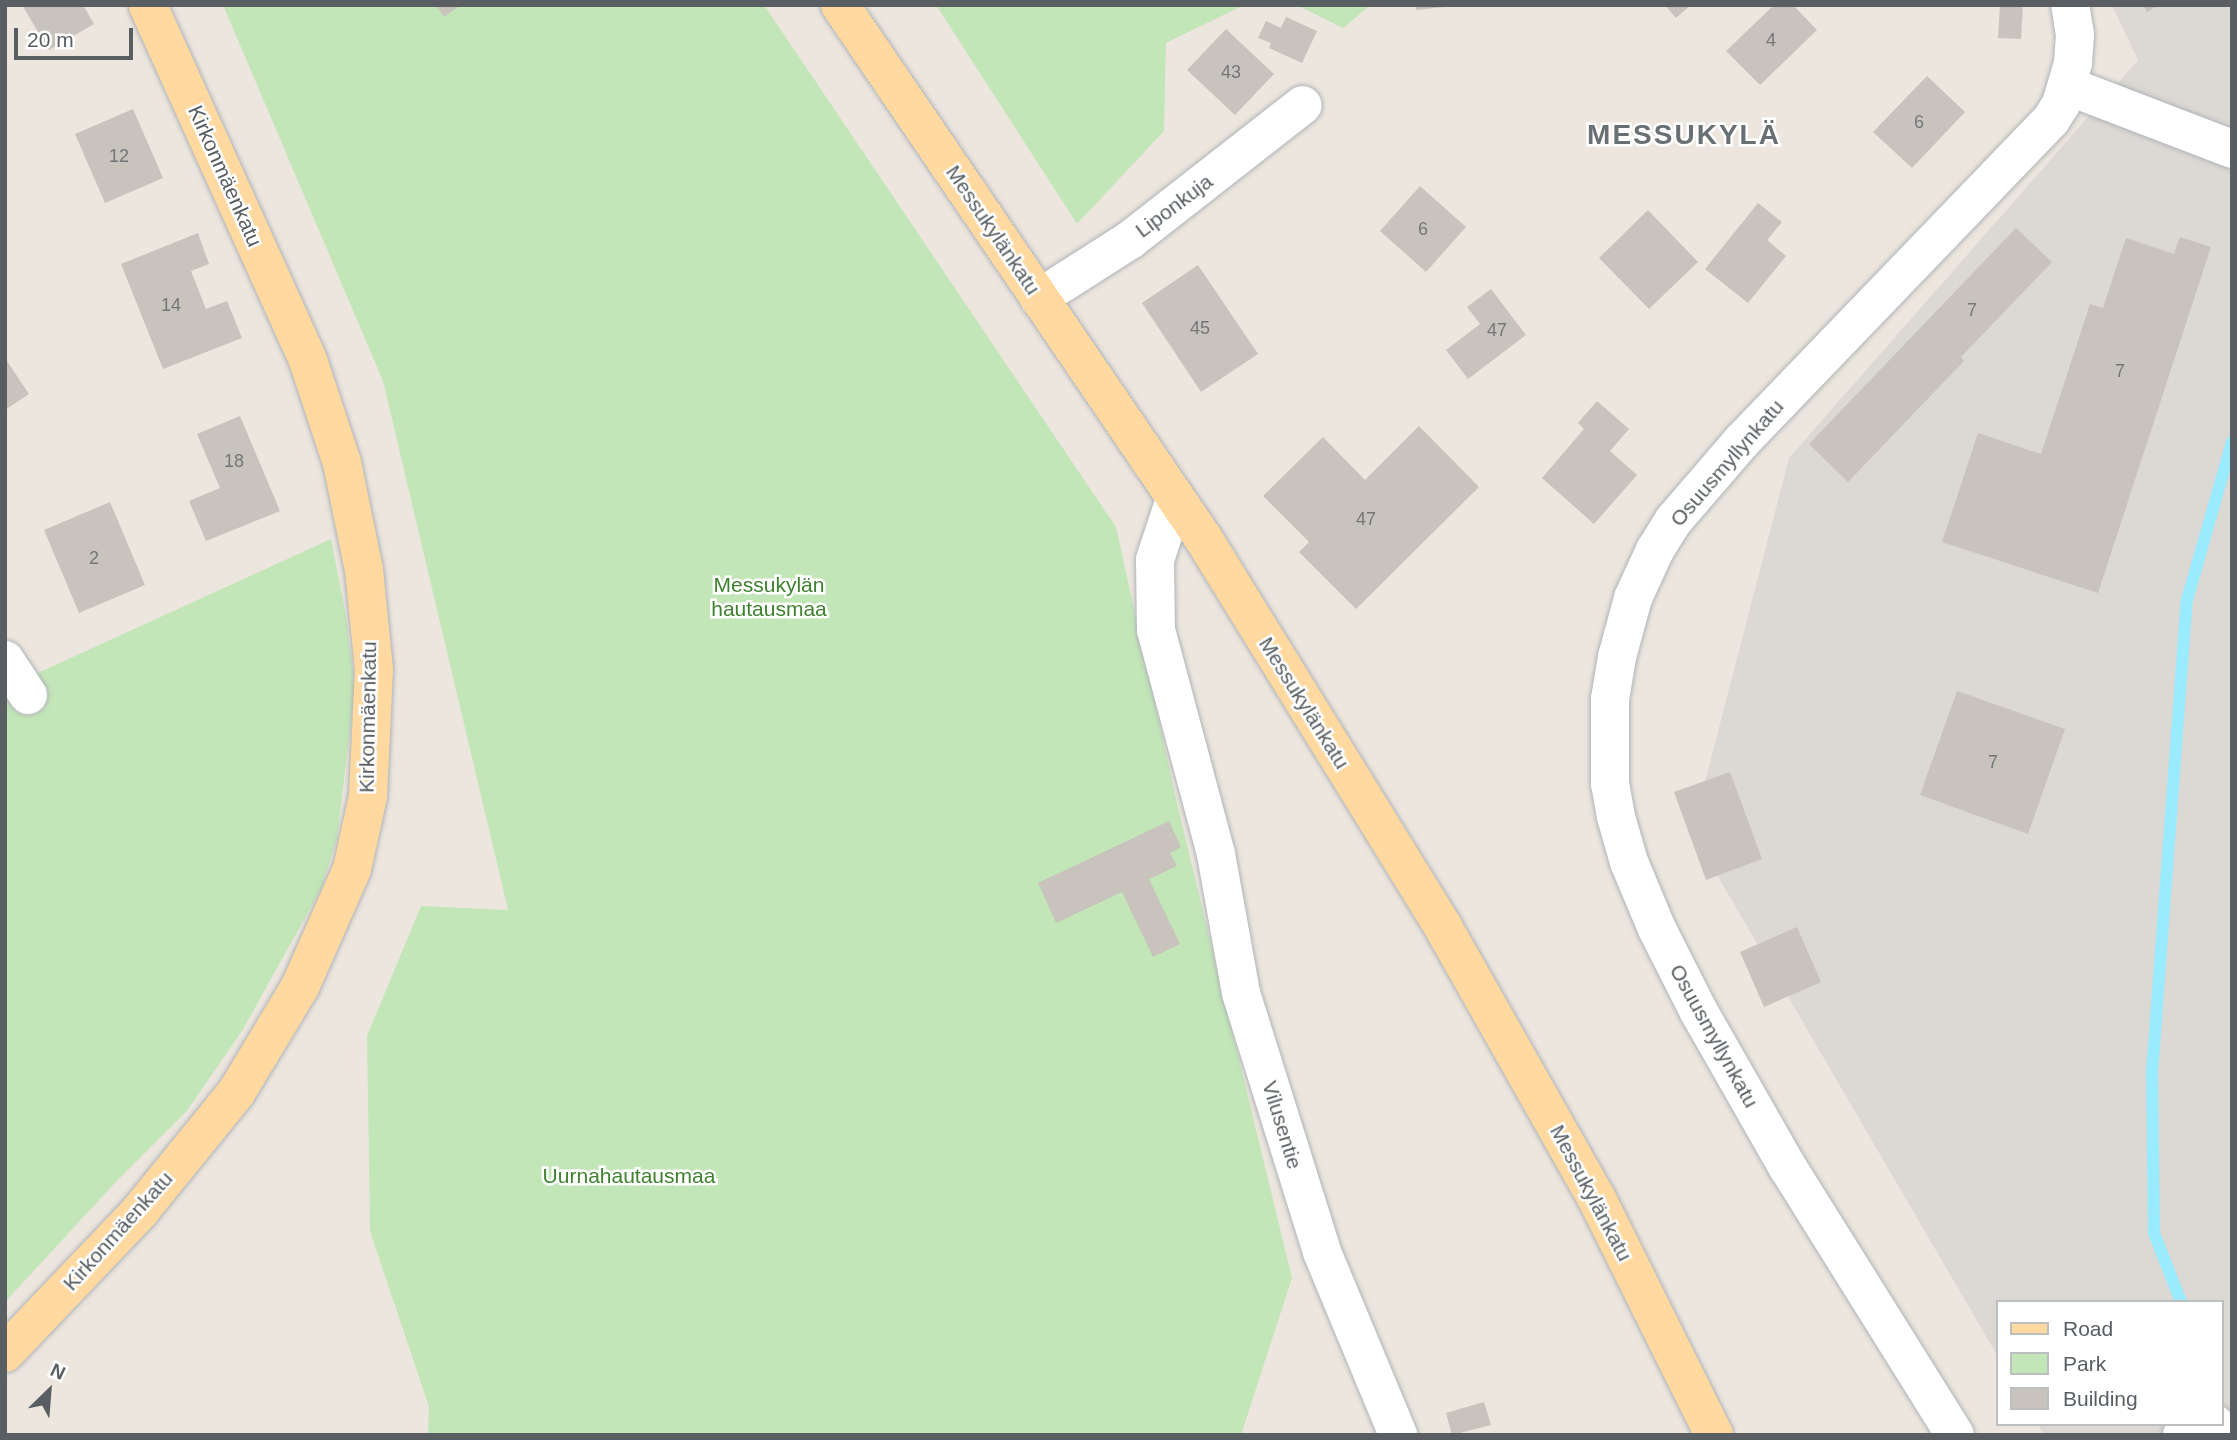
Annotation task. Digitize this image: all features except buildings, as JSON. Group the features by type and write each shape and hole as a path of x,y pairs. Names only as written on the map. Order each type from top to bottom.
{"main road":[{"name":"Kirkonmäenkatu","path":"5,1353 140,1211 236,1093 300,987 352,869 368,796 374,670 364,570 342,463 308,360 148,5"},
{"name":"Messukylänkatu","path":"839,5 1175,499 1443,927 1598,1202 1714,1435"}],"street":[{"name":"Osuusmyllynkatu","path":"1955,1435 1788,1168 1699,1012 1657,929 1629,862 1616,817 1610,784 1610,699 1633,598 1674,520 1752,431 2029,145 2061,104 2068,86 2075,35 2070,5"},
{"path":"2068,86 2232,149"},
{"name":"Liponkuja","path":"1039,298 1130,240 1303,105"},
{"name":"Vilusentie","path":"1175,499 1155,560 1156,630 1216,854 1241,993 1322,1252 1398,1435"},
{"path":"5,660 29,695"},
{"path":"2182,1435 2209,1426"}],"shaded area":[{"path":"2112,5 2232,5 2232,1435 2044,1435 2039,1426 2223,1426 2223,1300 1996,1300 1996,1353 1692,832 1789,458 2138,60"}],"green space":[{"path":"223,5 764,5 1116,527 1179,812 1292,1278 1241,1435 428,1435 429,1407 370,1231 367,1036 421,906 508,910 383,381"},
{"path":"936,5 1244,5 1166,43 1164,131 1077,224"},
{"path":"1297,5 1368,5 1368,7 1343,28"},
{"path":"331,539 346,616 355,688 337,838 322,887 242,1031 186,1112 114,1184 5,1302 5,688"}],"waterway":[{"path":"2180,1300 2154,1233 2152,1073 2187,600 2232,442"}],"district":[{"name":"MESSUKYLÄ","path":"1684,135"}],"park label":[{"name":"Messukylän hautausmaa","path":"769,597"},
{"name":"Uurnahautausmaa","path":"629,1176"}]}
